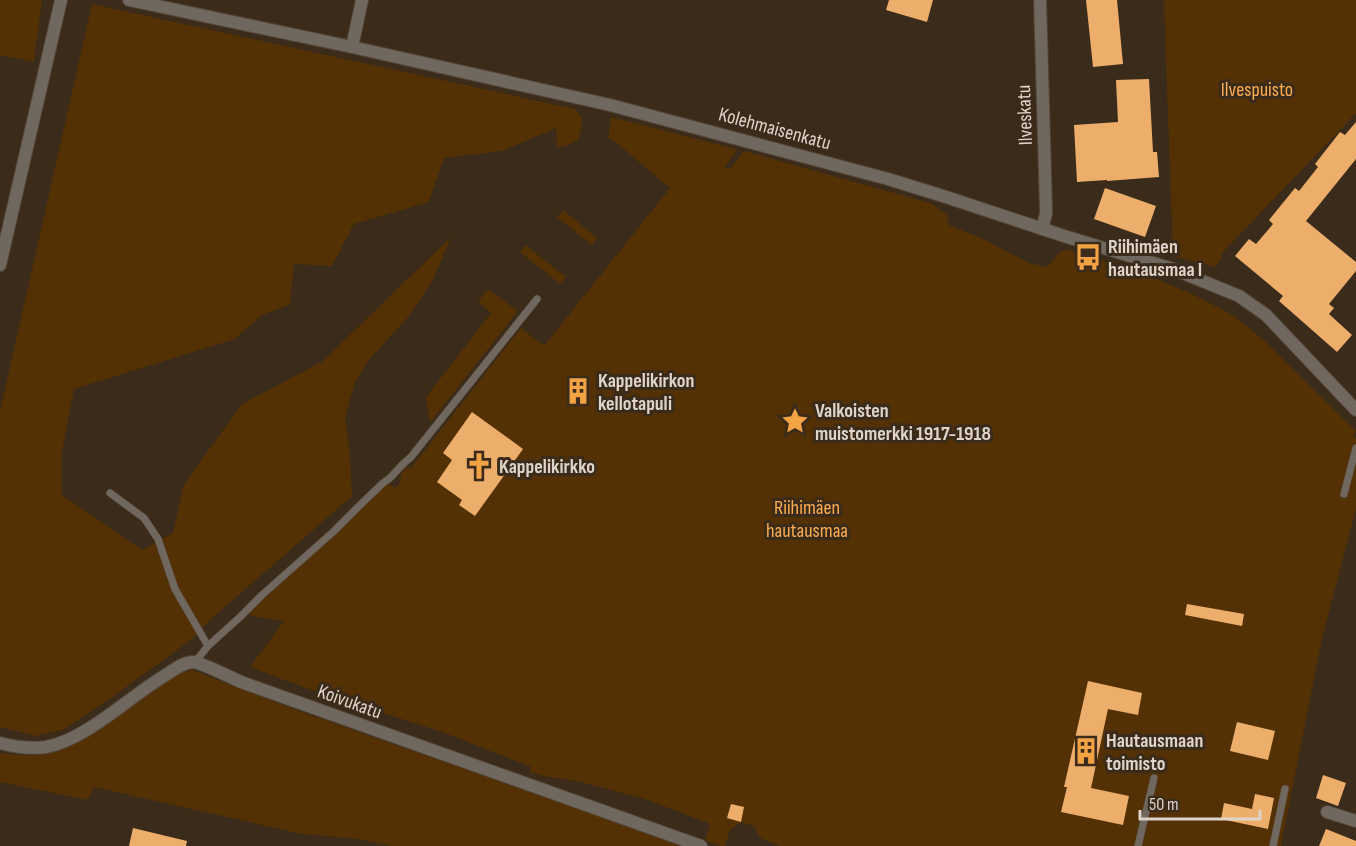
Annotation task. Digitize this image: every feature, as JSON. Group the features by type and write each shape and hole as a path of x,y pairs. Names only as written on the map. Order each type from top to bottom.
{"street":[{"path":"0,265 61,0"},
{"name":"Kolehmaisenkatu","path":"129,0 595,102 678,123 888,179 1173,269 1239,296 1266,315 1356,410"},
{"path":"352,48 362,0"},
{"name":"Ilveskatu","path":"1040,0 1046,208 1042,229"},
{"path":"0,743 45,747 63,742 104,718 171,671 183,664 195,662"},
{"name":"Koivukatu","path":"195,662 252,686 701,846"},
{"path":"1327,812 1356,821"}],"lane":[{"path":"195,662 208,646 411,457 537,299"},
{"path":"1344,494 1356,448"},
{"path":"110,493 144,519 158,539 176,589 208,646"},
{"path":"1138,846 1154,778"},
{"path":"1273,846 1285,789"}],"green space":[{"path":"0,0 42,0 34,62 0,55"},
{"name":"Ilvespuisto","path":"1165,0 1356,0 1356,113 1224,251 1216,267 1173,256"},
{"path":"92,4 575,109 582,117 581,131 578,140 563,146 557,147 556,128 502,151 444,158 429,202 354,224 332,266 294,264 290,305 262,315 235,339 74,389 62,452 62,495 142,550 173,533 184,484 242,404 323,361 451,237 433,280 409,316 368,361 355,383 345,417 352,496 210,620 192,639 63,730 35,736 0,727 0,411"},
{"name":"Riihimäen hautausmaa","path":"611,117 736,149 725,167 730,169 744,151 930,203 947,215 949,225 981,238 1029,263 1047,267 1059,253 1066,249 1154,278 1190,293 1233,315 1267,343 1356,431 1353,435 1356,438 1356,508 1322,639 1281,846 779,846 760,838 754,826 741,822 730,830 725,846 720,846 705,840 710,824 645,799 581,782 530,772 531,767 445,733 300,686 250,667 284,621 250,615 252,608 328,541 385,485 390,484 395,488 401,481 403,472 407,467 411,468 521,328 544,346 670,188 608,138"},
{"path":"563,210 597,238 592,245 557,217"},
{"path":"525,245 566,277 560,284 520,252"},
{"path":"488,289 518,311 430,421 426,397 491,313 478,302"},
{"path":"192,670 296,710 683,846 392,846 358,839 302,834 94,787 88,800 0,782 0,753 40,755 71,746 97,731 161,684 178,674"}],"building":[{"path":"889,0 933,0 927,22 886,10"},
{"path":"1086,0 1117,0 1123,64 1093,67"},
{"path":"1149,79 1153,152 1157,152 1159,177 1077,182 1074,125 1118,122 1116,80"},
{"path":"1356,122 1356,159 1306,221 1356,262 1356,271 1329,304 1334,308 1329,314 1352,335 1337,352 1279,301 1283,296 1235,256 1249,239 1256,244 1273,224 1269,220 1295,188 1299,191 1318,167 1315,164 1340,132 1345,135"},
{"path":"1105,188 1156,206 1145,237 1094,219"},
{"name":"Kappelikirkko","path":"472,412 523,449 475,516 459,505 462,500 437,482 452,460 443,453"},
{"path":"1187,604 1244,614 1242,626 1185,615"},
{"name":"Hautausmaan toimisto","path":"1088,681 1142,693 1138,715 1108,709 1091,788 1129,796 1123,825 1061,812 1067,787 1064,787"},
{"path":"1237,722 1275,731 1268,760 1230,751"},
{"path":"1323,775 1346,783 1338,806 1316,798"},
{"path":"1255,794 1274,798 1268,829 1221,819 1224,803 1252,809"},
{"path":"731,804 744,807 741,822 727,818"},
{"path":"133,828 187,841 186,846 129,846"},
{"path":"1326,829 1356,841 1356,846 1319,846"}],"place":[{"name":"Riihimäen hautausmaa I","path":"1088,257"},
{"name":"Kappelikirkon kellotapuli","path":"578,391"},
{"name":"Valkoisten muistomerkki 1917-1918","path":"795,421"},
{"name":"Kappelikirkko","path":"479,466"},
{"name":"Hautausmaan toimisto","path":"1086,751"}]}
